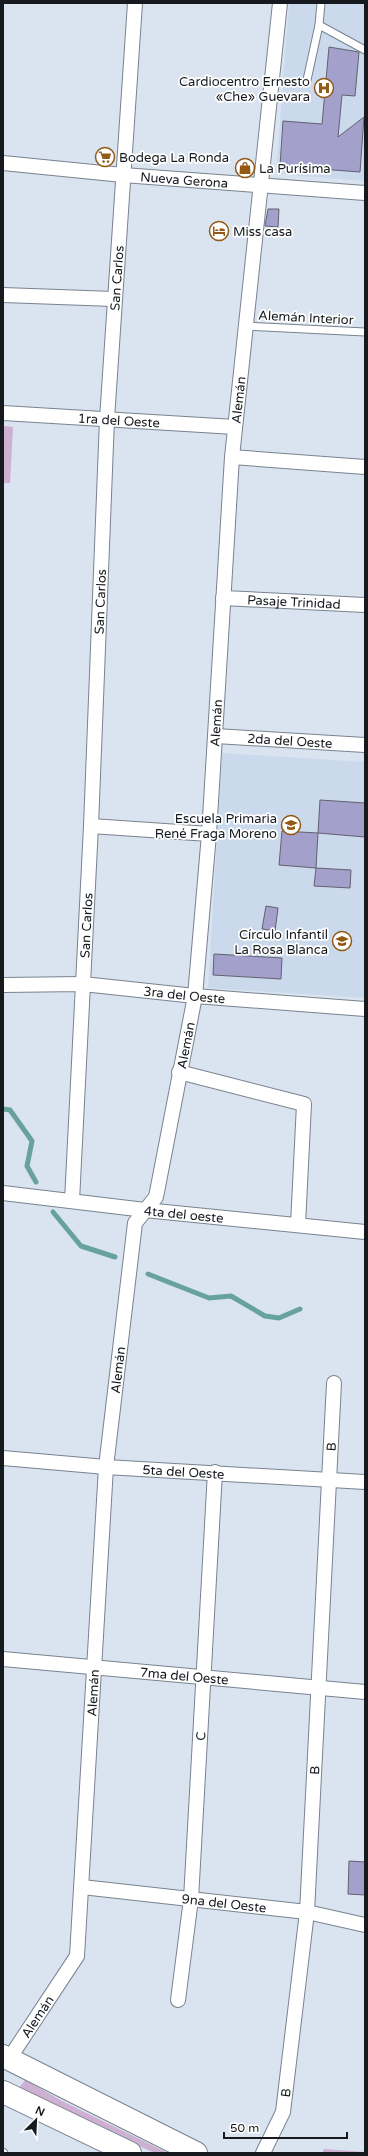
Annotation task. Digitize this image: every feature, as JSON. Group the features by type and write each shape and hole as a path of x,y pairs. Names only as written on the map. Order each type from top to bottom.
{"highway":[{"path":"6,2057 196,2153"},
{"path":"4,2093 130,2153"}],"street":[{"name":"San Carlos","path":"72,1201 91,826 107,419 135,3"},
{"name":"Alemán","path":"6,2057 77,1956 106,1467 135,1223 156,1197 179,1072 195,996 216,736 232,457 280,3"},
{"name":"Nueva Gerona","path":"3,163 365,193"},
{"path":"3,295 114,299"},
{"name":"1ra del Oeste","path":"3,413 235,427"},
{"path":"232,457 365,467"},
{"name":"Pasaje Trinidad","path":"223,598 365,605"},
{"name":"2da del Oeste","path":"216,736 365,745"},
{"path":"91,826 209,834"},
{"name":"3ra del Oeste","path":"3,985 83,984 195,996 365,1009"},
{"path":"179,1072 304,1104 298,1226"},
{"name":"4ta del oeste","path":"3,1193 145,1210 365,1232"},
{"name":"B","path":"263,2153 283,2112 307,1912 334,1383"},
{"name":"5ta del Oeste","path":"3,1458 106,1467 215,1472 365,1482"},
{"name":"C","path":"178,2000 192,1900 215,1472"},
{"name":"7ma del Oeste","path":"3,1659 365,1692"},
{"name":"9na del Oeste","path":"82,1887 307,1912 365,1925"}],"lane":[{"path":"307,80 319,25 322,3"},
{"path":"319,25 365,50"},
{"name":"Alemán Interior","path":"246,326 365,332"}],"shaded area":[{"name":"Cardiocentro Ernesto «Che» Guevara","path":"289,3 365,3 365,181 276,174"},
{"path":"3,426 13,427 10,483 3,483"},
{"name":"Escuela Primaria René Fraga Moreno","path":"222,753 365,762 365,998 208,988"},
{"path":"25,2080 62,2101 168,2153 155,2153 116,2136 19,2088"},
{"path":"324,2149 365,2152 365,2153 322,2153"}],"building":[{"path":"329,47 359,52 355,96 342,95 338,137 364,117 360,172 280,166 283,121 322,124"},
{"path":"268,209 279,209 278,227 265,226"},
{"path":"320,800 365,803 365,837 318,833"},
{"path":"282,831 318,833 316,868 279,865"},
{"path":"316,868 351,870 350,888 314,886"},
{"path":"266,906 278,908 275,931 262,929"},
{"path":"214,954 282,958 281,979 213,975"},
{"path":"349,1861 365,1862 365,1895 348,1894"}],"waterway":[{"path":"3,1109 10,1110 32,1141 27,1166 36,1182"},
{"path":"53,1212 81,1246 115,1257"},
{"path":"148,1274 209,1298 231,1296 265,1316 279,1318 300,1309"}],"place":[{"name":"Cardiocentro Ernesto «Che» Guevara","path":"324,88"},
{"name":"Bodega La Ronda","path":"105,157"},
{"name":"La Purísima","path":"245,168"},
{"name":"Miss casa","path":"219,231"},
{"name":"Escuela Primaria René Fraga Moreno","path":"291,825"},
{"name":"Círculo Infantil La Rosa Blanca","path":"342,941"}]}
